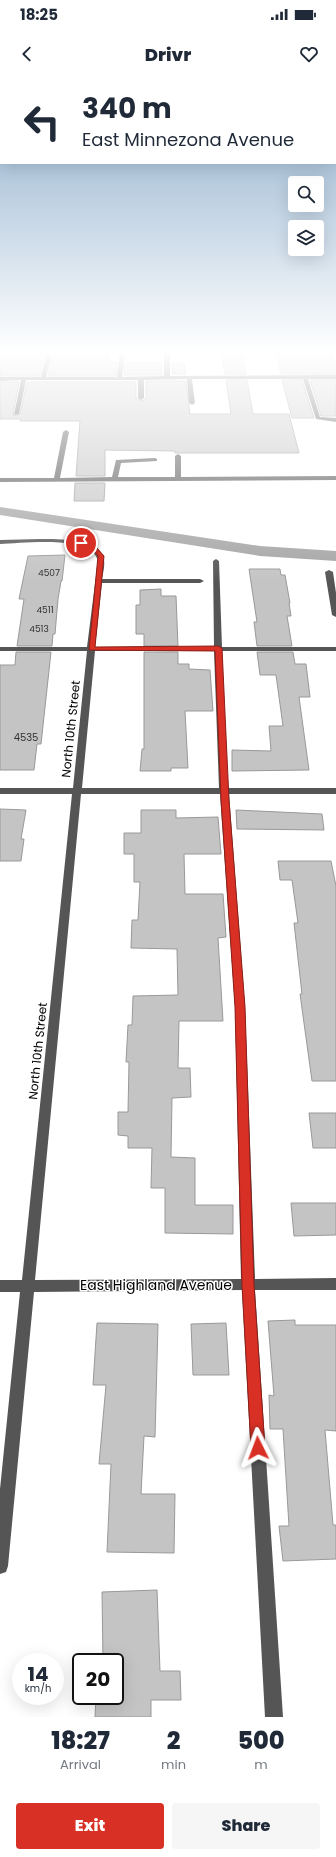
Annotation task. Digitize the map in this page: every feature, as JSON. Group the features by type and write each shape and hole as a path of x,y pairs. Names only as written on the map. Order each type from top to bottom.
{"street":[{"path":"58,479 66,432"},
{"path":"178,456 178,478"},
{"path":"116,479 118,462 120,460 155,460"},
{"path":"0,480 336,478"},
{"name":"North 10th Street","path":"0,542 73,542 89,545 97,550 101,556 28,1286 4,1484 0,1566"},
{"path":"216,561 224,791 240,1007 248,1285 274,1717"},
{"path":"329,572 336,615"},
{"path":"99,581 200,581"},
{"path":"0,649 336,649"},
{"path":"0,791 336,791"},
{"name":"East Highland Avenue","path":"0,1286 336,1284"}],"building":[{"path":"79,429 293,429 299,453 175,453 175,451 105,450 105,476 76,476"},
{"path":"75,483 105,483 104,501 74,501"},
{"path":"65,555 58,599 55,634 53,634 52,646 17,646 24,599 19,599 28,556"},
{"path":"249,569 280,569 281,575 285,575 290,603 291,616 287,616 292,646 257,646 254,622 257,622"},
{"path":"161,589 161,596 176,596 178,646 144,646 144,634 136,634 136,605 140,605 140,590"},
{"path":"16,652 51,652 41,744 37,744 34,770 0,770 0,665 15,665"},
{"path":"144,652 178,652 178,664 189,664 189,669 210,670 213,711 185,711 188,768 171,768 171,771 140,771 142,749 144,749"},
{"path":"257,652 293,652 295,664 306,664 310,697 299,697 309,770 232,771 232,750 271,751 269,726 283,726 276,675 260,675"},
{"path":"0,809 26,810 21,839 24,839 21,861 0,861"},
{"path":"141,810 176,810 176,818 218,817 221,854 184,854 185,894 223,894 226,937 218,938 223,1021 179,1021 178,1068 190,1068 191,1097 172,1098 171,1157 195,1158 195,1205 233,1205 233,1234 165,1233 165,1188 151,1188 152,1148 128,1148 128,1136 118,1135 118,1112 128,1112 129,1062 126,1062 128,1025 132,1025 133,996 178,995 177,949 131,948 132,920 138,920 140,882 134,882 134,854 124,854 124,833 141,833"},
{"path":"236,810 322,814 324,830 237,829"},
{"path":"278,861 331,861 336,886 336,1081 312,1081 300,994 302,994 294,923 298,923 292,880 280,880"},
{"path":"309,1113 336,1113 336,1148 313,1148"},
{"path":"291,1203 336,1203 336,1235 294,1236"},
{"path":"295,1320 295,1325 336,1325 336,1431 325,1430 333,1525 336,1525 336,1559 283,1561 279,1526 289,1526 283,1429 270,1429 269,1395 274,1396 268,1321"},
{"path":"97,1323 158,1324 155,1437 144,1436 141,1494 175,1494 174,1553 107,1552 111,1464 99,1464 106,1385 93,1385"},
{"path":"226,1323 229,1375 193,1375 191,1324"},
{"path":"157,1590 160,1671 180,1671 181,1700 151,1700 151,1717 95,1717 96,1705 124,1705 124,1653 103,1653 102,1592"}],"waterway":[{"path":"0,511 260,551 336,556"}],"route":[{"path":"81,543 94,548 101,556 91,649 218,648 225,800 240,1007 248,1285 258,1448"}]}
